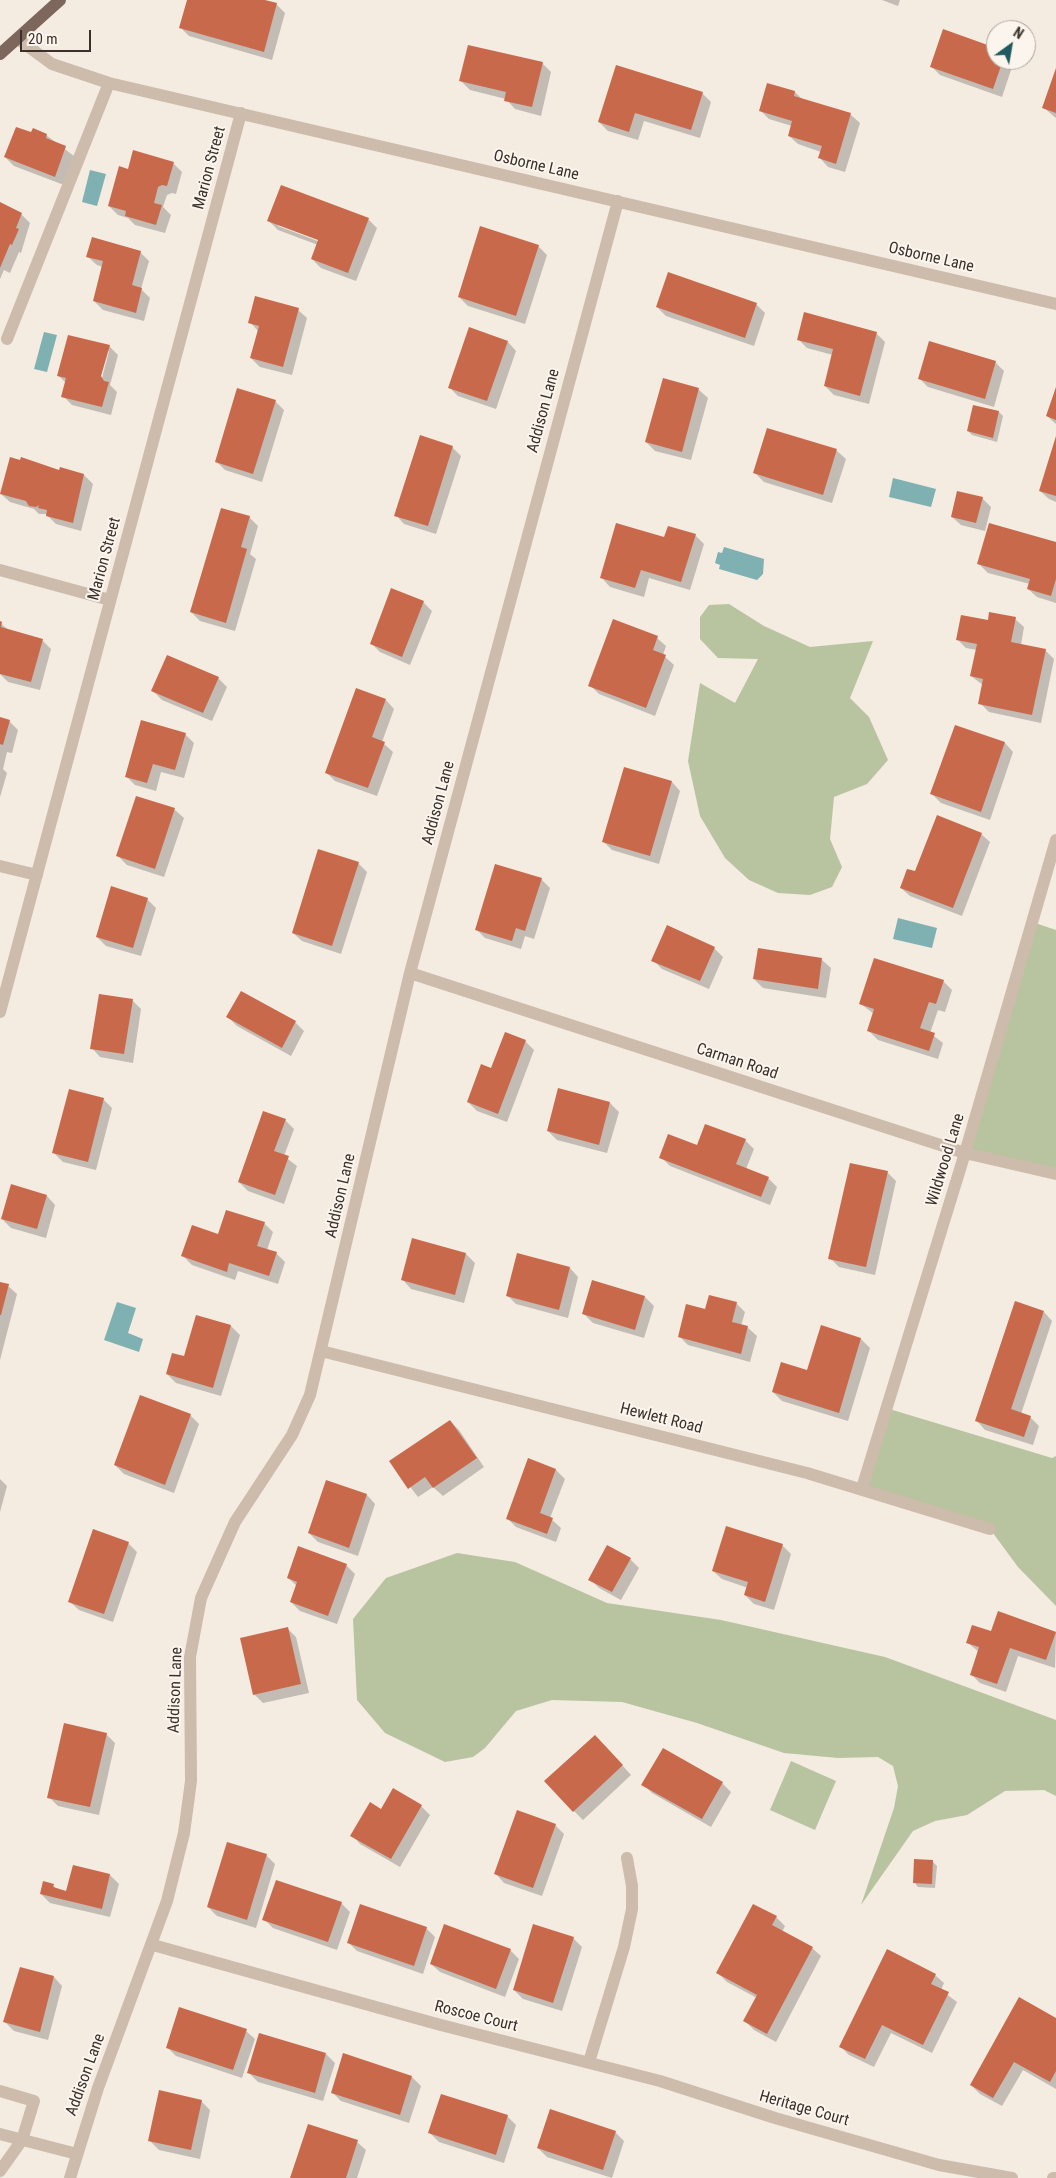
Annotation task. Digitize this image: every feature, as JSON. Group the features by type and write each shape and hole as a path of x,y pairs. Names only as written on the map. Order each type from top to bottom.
{"main road":[{"path":"0,54 60,0"}],"street":[{"name":"Osborne Lane","path":"18,39 52,64 109,83 1056,304"},
{"path":"7,339 109,83"},
{"name":"Marion Street","path":"0,1012 241,113"},
{"name":"Addison Lane","path":"70,2178 98,2088 152,1945 175,1874 184,1833 190,1781 190,1658 201,1598 235,1522 292,1436 310,1395 410,974 618,201"},
{"path":"0,570 110,600"},
{"name":"Wildwood Lane","path":"862,1488 966,1153 1056,840"},
{"path":"0,866 37,875"},
{"name":"Carman Road","path":"410,974 966,1153 1056,1174"},
{"name":"Hewlett Road","path":"321,1351 862,1488 990,1529"},
{"path":"589,2062 624,1947 632,1909 632,1886 627,1858"},
{"name":"Roscoe Court","path":"152,1945 437,2024 589,2062"},
{"name":"Heritage Court","path":"589,2062 660,2081 775,2118 939,2164 1012,2178"},
{"path":"0,2091 34,2101 22,2140 0,2171"},
{"path":"0,2134 77,2154"}],"green space":[{"path":"729,604 764,626 810,647 873,641 850,698 869,717 888,760 867,784 834,797 830,839 842,867 832,887 810,895 778,893 749,880 725,858 700,816 688,761 700,683 735,703 758,659 718,658 700,639 700,617 709,605"},
{"path":"1032,922 1056,930 1056,1173 965,1153"},
{"path":"886,1408 1052,1458 1056,1456 1056,1606 1018,1567 990,1529 862,1488"},
{"path":"457,1553 515,1562 607,1603 721,1620 885,1657 1056,1720 1056,1796 1044,1790 1005,1791 967,1815 935,1821 913,1831 861,1905 894,1808 898,1786 893,1766 878,1757 838,1758 784,1753 697,1723 622,1702 552,1700 516,1711 485,1748 473,1757 445,1762 385,1733 357,1700 353,1619 386,1578"},
{"path":"791,1761 836,1781 815,1830 770,1810"}],"water":[{"path":"90,170 106,174 97,206 82,202"},
{"path":"44,332 57,335 47,372 34,369"},
{"path":"893,478 936,489 931,507 889,497"},
{"path":"724,547 764,559 763,574 757,580 719,569 720,565 715,563 718,552 722,553"},
{"path":"898,918 937,928 932,948 893,939"},
{"path":"117,1302 136,1308 128,1333 143,1339 139,1352 104,1340"}],"building":[{"path":"187,0 265,0 277,3 264,52 179,28"},
{"path":"943,29 986,44 986,70 1000,70 993,89 930,67"},
{"path":"468,45 543,62 532,107 504,101 506,92 459,81"},
{"path":"616,65 703,92 691,130 635,113 629,132 598,122"},
{"path":"1056,68 1056,113 1042,108"},
{"path":"767,83 795,91 794,96 851,113 836,164 818,158 822,146 788,136 792,121 759,111"},
{"path":"16,127 31,132 33,128 47,134 46,138 66,146 55,177 4,157"},
{"path":"133,150 174,162 167,186 162,185 158,187 154,203 162,205 156,225 125,216 126,211 108,206 119,166 128,169"},
{"path":"281,185 369,218 348,273 311,259 318,240 267,221"},
{"path":"0,202 22,213 16,228 19,229 12,245 10,244 0,268"},
{"path":"480,226 539,245 516,316 458,297"},
{"path":"92,237 141,251 132,285 142,288 136,313 93,301 103,261 86,257"},
{"path":"668,272 757,303 745,338 656,307"},
{"path":"255,296 299,308 283,367 250,358 259,326 248,323"},
{"path":"804,312 877,332 860,396 824,386 833,349 797,340"},
{"path":"469,327 508,341 487,401 448,388"},
{"path":"68,335 110,345 101,376 104,381 109,382 102,407 61,397 66,378 57,376"},
{"path":"929,341 996,361 985,399 918,379"},
{"path":"663,378 699,388 682,452 645,442"},
{"path":"1056,387 1056,420 1046,416"},
{"path":"237,388 276,400 253,474 215,462"},
{"path":"973,405 999,411 993,438 967,431"},
{"path":"767,428 837,449 823,495 753,473"},
{"path":"420,435 453,446 428,526 394,516"},
{"path":"1056,436 1056,496 1039,491"},
{"path":"10,457 20,460 21,457 59,470 60,467 84,474 73,523 46,516 47,510 38,508 39,505 36,507 29,506 26,501 0,494"},
{"path":"957,491 983,497 976,523 951,517"},
{"path":"221,508 250,516 241,547 247,549 226,623 190,612"},
{"path":"616,523 664,537 668,526 696,534 681,582 641,570 635,588 600,578"},
{"path":"989,523 1056,542 1056,579 1051,596 1027,589 1030,579 977,564"},
{"path":"391,588 424,601 402,657 370,644"},
{"path":"989,612 1016,617 1011,642 1046,649 1032,715 978,704 983,679 970,676 977,644 956,640 961,615 988,620"},
{"path":"613,619 658,636 653,650 666,655 646,708 588,686"},
{"path":"0,621 2,622 1,627 43,639 31,682 0,674"},
{"path":"167,655 219,677 203,713 151,691"},
{"path":"356,688 386,699 372,737 385,742 368,788 325,773"},
{"path":"0,717 10,720 3,745 0,744"},
{"path":"141,720 186,733 175,770 153,764 147,783 125,777"},
{"path":"955,725 1005,742 981,812 930,794"},
{"path":"624,767 672,781 650,856 602,842"},
{"path":"136,796 175,808 155,869 116,856"},
{"path":"937,815 982,833 953,908 900,888 907,869 915,871"},
{"path":"318,849 359,862 332,946 292,933"},
{"path":"495,864 542,878 525,931 516,928 512,941 475,930"},
{"path":"111,886 148,898 133,948 96,937"},
{"path":"667,925 715,947 700,981 651,961"},
{"path":"758,948 822,958 818,989 753,979"},
{"path":"874,958 944,980 936,1004 929,1002 920,1028 935,1033 929,1051 867,1031 874,1009 859,1004"},
{"path":"241,991 296,1021 282,1048 226,1017"},
{"path":"99,994 133,999 124,1054 90,1049"},
{"path":"505,1032 526,1040 498,1114 467,1102 481,1064 491,1068"},
{"path":"558,1088 610,1102 599,1145 547,1131"},
{"path":"69,1089 104,1098 88,1162 52,1153"},
{"path":"263,1111 286,1119 274,1151 289,1156 275,1195 238,1182"},
{"path":"705,1124 746,1139 736,1164 769,1177 761,1197 659,1158 668,1134 697,1145"},
{"path":"850,1163 888,1171 866,1267 828,1259"},
{"path":"11,1184 47,1195 37,1229 1,1219"},
{"path":"226,1210 265,1222 257,1246 277,1252 269,1276 229,1263 227,1272 181,1256 192,1225 218,1234"},
{"path":"412,1238 466,1253 455,1295 401,1280"},
{"path":"517,1253 570,1267 559,1310 506,1296"},
{"path":"592,1280 645,1296 635,1330 582,1314"},
{"path":"0,1282 9,1284 1,1315 0,1315"},
{"path":"709,1295 737,1302 732,1322 748,1326 741,1354 678,1337 686,1304 705,1309"},
{"path":"1015,1301 1044,1311 1011,1409 1031,1416 1024,1437 975,1421"},
{"path":"196,1315 231,1325 213,1388 166,1374 172,1353 184,1356"},
{"path":"821,1325 861,1338 839,1413 772,1392 781,1362 807,1370"},
{"path":"140,1395 191,1414 165,1485 114,1465"},
{"path":"450,1420 477,1458 433,1488 425,1477 408,1489 389,1461"},
{"path":"528,1458 556,1469 540,1513 553,1518 547,1534 506,1519"},
{"path":"326,1480 367,1494 349,1548 308,1533"},
{"path":"726,1526 783,1544 765,1602 744,1595 748,1582 712,1571"},
{"path":"93,1529 129,1542 104,1614 68,1602"},
{"path":"607,1545 631,1558 612,1592 588,1580"},
{"path":"298,1546 347,1564 328,1616 290,1602 297,1582 287,1578"},
{"path":"998,1611 1056,1632 1046,1660 1010,1648 997,1684 970,1675 979,1647 966,1643 972,1625 991,1631"},
{"path":"288,1627 301,1684 253,1695 240,1638"},
{"path":"64,1723 107,1733 90,1807 47,1798"},
{"path":"595,1735 623,1765 573,1812 544,1781"},
{"path":"663,1748 723,1782 702,1819 641,1785"},
{"path":"393,1788 422,1805 391,1859 350,1836 370,1802 381,1809"},
{"path":"517,1810 556,1824 533,1888 494,1874"},
{"path":"227,1842 267,1854 247,1920 207,1907"},
{"path":"914,1859 933,1860 932,1884 913,1883"},
{"path":"73,1865 110,1874 102,1909 40,1894 43,1881 54,1884 53,1887 66,1891"},
{"path":"276,1880 342,1902 328,1942 262,1920"},
{"path":"360,1904 427,1927 414,1966 347,1943"},
{"path":"753,1904 777,1916 772,1925 813,1947 767,2034 743,2021 757,1995 716,1973"},
{"path":"444,1924 511,1949 496,1989 430,1964"},
{"path":"533,1924 574,1937 553,2003 513,1990"},
{"path":"887,1949 936,1974 931,1984 949,1992 923,2045 882,2025 865,2059 839,2047"},
{"path":"20,1967 54,1976 40,2032 3,2022"},
{"path":"1019,1997 1056,2018 1056,2071 1050,2082 1014,2062 993,2098 970,2085"},
{"path":"179,2007 247,2029 233,2070 166,2048"},
{"path":"259,2033 326,2053 315,2093 247,2073"},
{"path":"343,2053 412,2076 400,2115 331,2093"},
{"path":"159,2090 202,2100 191,2150 148,2141"},
{"path":"441,2094 508,2115 496,2155 428,2133"},
{"path":"550,2109 616,2131 603,2170 537,2148"},
{"path":"308,2124 358,2140 346,2178 290,2178"}]}
